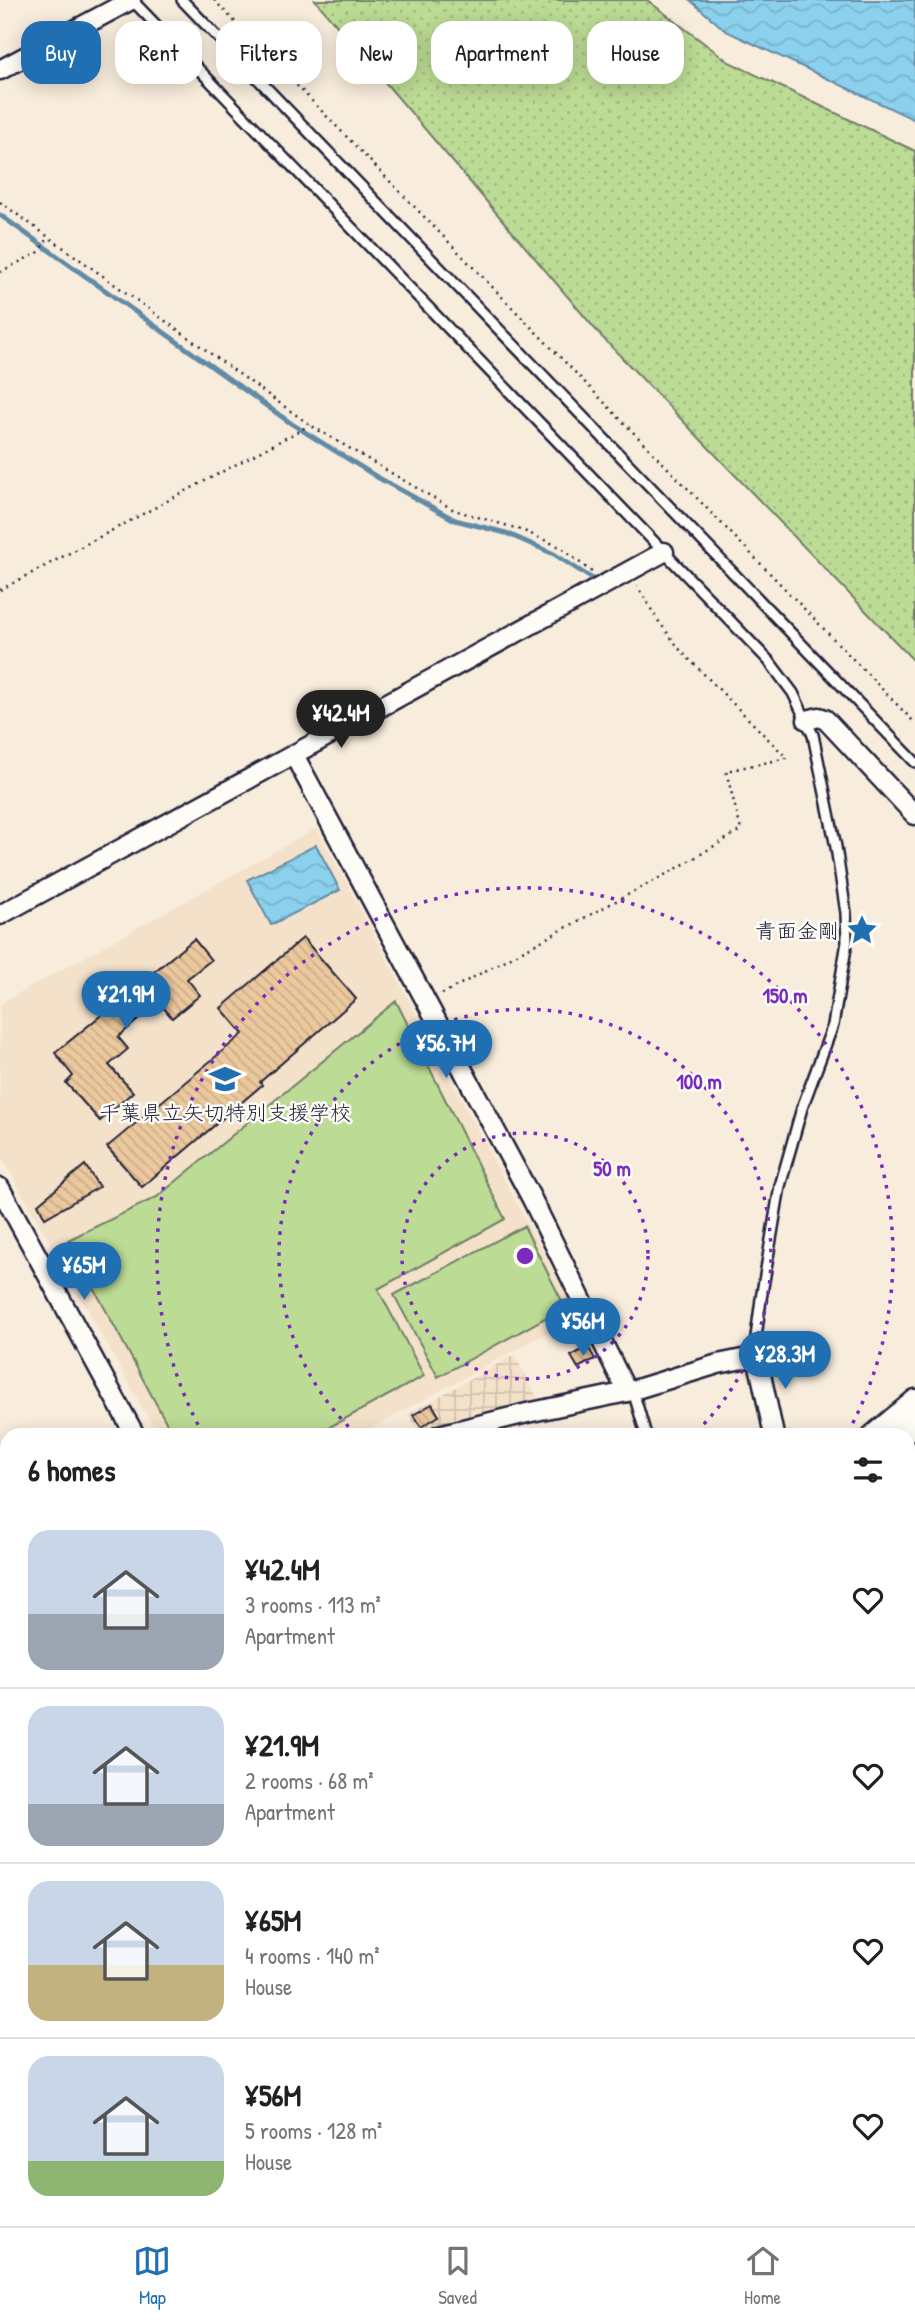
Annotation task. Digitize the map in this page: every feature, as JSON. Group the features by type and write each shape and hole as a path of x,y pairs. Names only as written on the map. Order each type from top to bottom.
{"street":[{"path":"0,70 132,0"},
{"path":"0,915 664,552"},
{"path":"807,720 819,717 825,719 915,815"},
{"path":"294,755 532,1199 630,1392"},
{"path":"0,1188 131,1428"},
{"path":"467,1428 630,1392 718,1364 757,1356 772,1428"},
{"path":"880,1428 915,1399"}],"lane":[{"path":"132,0 769,661 793,693 807,720 818,755 836,847 846,913 847,942 833,1025 802,1108 780,1186 761,1299 756,1337 757,1356"},
{"path":"182,0 915,762"},
{"path":"630,1392 643,1428"}],"path":[{"path":"214,0 915,723"},
{"path":"0,202 47,239 308,426 454,510 522,530 560,547 606,583"},
{"path":"0,272 39,251 47,239"},
{"path":"0,585 1,590 308,426"},
{"path":"426,1002 674,870 741,830 726,771 787,758 681,651 657,619 628,571"}],"shaded area":[{"name":"千葉県立矢切特別支援学校","path":"317,828 577,1316 372,1428 154,1428 0,1154 0,1004"},
{"path":"514,1355 539,1401 431,1428 417,1428 408,1414"}],"green space":[{"path":"315,0 647,0 675,21 587,21 587,84 684,84 684,28 729,62 915,151 915,662 602,337 387,84 417,84 417,21 336,21 336,25"},
{"path":"396,1001 505,1219 378,1289 424,1376 328,1428 169,1428 68,1240 157,1197"},
{"path":"524,1226 565,1307 438,1377 394,1295"}],"water":[{"path":"690,0 915,0 915,120 726,31"},
{"path":"316,845 340,890 271,925 247,880"}],"building":[{"path":"303,938 356,999 260,1082 262,1085 142,1187 107,1147 243,1034 221,1008"},
{"path":"194,939 211,960 187,979 200,995 172,1018 159,1002 118,1037 128,1049 109,1065 133,1092 100,1121 66,1083 73,1076 55,1053"},
{"path":"85,1165 99,1187 45,1218 38,1204"},
{"path":"588,1347 595,1359 578,1368 571,1356"},
{"path":"432,1404 439,1416 421,1427 413,1415"}],"waterway":[{"path":"0,215 292,424 377,477 455,520 506,533 554,554 594,580"}],"place":[{"name":"青面金剛","path":"862,930"},
{"name":"千葉県立矢切特別支援学校","path":"225,1079"}]}
